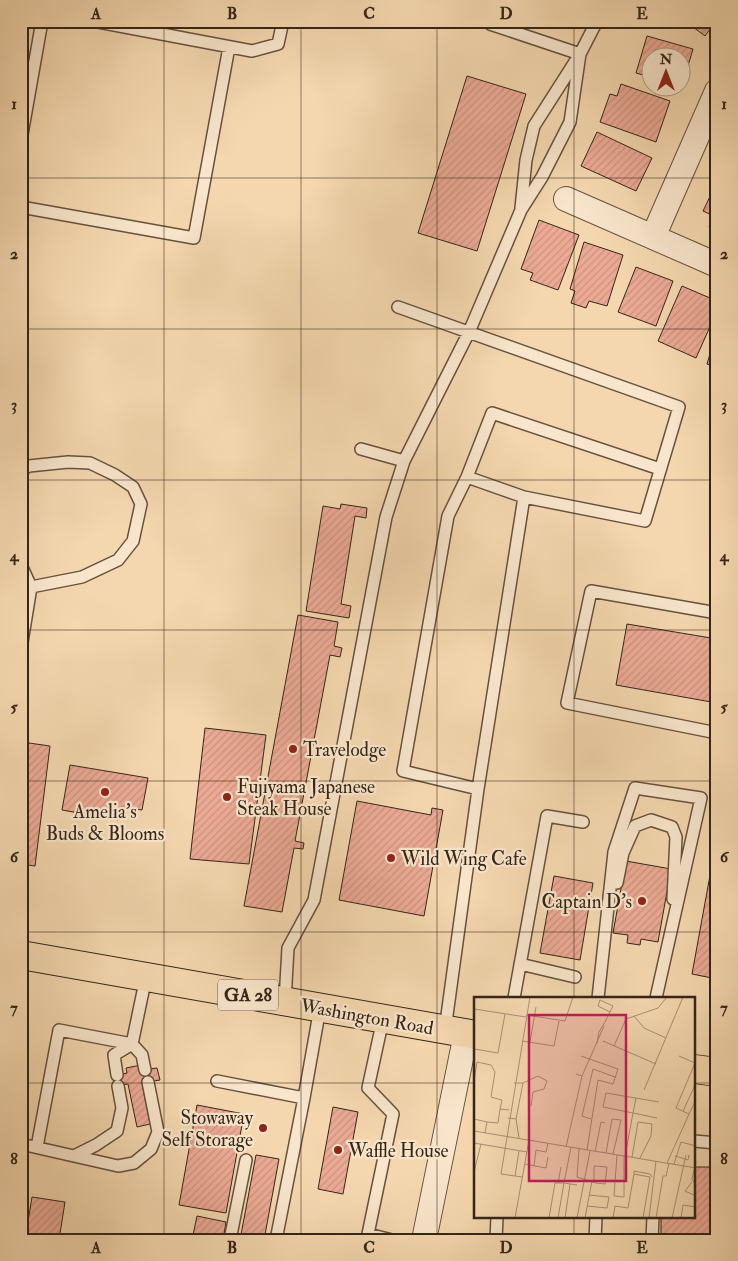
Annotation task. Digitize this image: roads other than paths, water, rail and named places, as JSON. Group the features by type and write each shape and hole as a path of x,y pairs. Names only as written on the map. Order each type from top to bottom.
{"main road":[{"name":"Washington Road","path":"21,954 462,1033"},
{"path":"696,1069 717,1072"}],"street":[{"path":"653,237 717,91"},
{"path":"566,199 717,265"},
{"path":"424,1240 462,1033"}],"lane":[{"path":"21,140 42,21"},
{"path":"93,21 252,51 278,44 282,21"},
{"path":"521,210 526,160 534,126 580,54 597,21"},
{"path":"490,24 580,54"},
{"path":"21,207 194,238 229,47"},
{"path":"285,1001 288,948 314,900 386,517 404,461 469,332 521,210 542,177 570,122 580,54"},
{"path":"398,307 679,407 645,521 524,497 467,477"},
{"path":"478,788 402,771 448,516 467,477 492,413 660,470"},
{"path":"361,449 404,461"},
{"path":"21,470 29,466 68,462 90,464 133,487 141,504 133,541 118,560 82,577 31,587"},
{"path":"462,1033 478,788 524,497"},
{"path":"21,565 31,587 21,648"},
{"path":"717,613 591,591 567,703 717,733"},
{"path":"598,997 614,852 635,788 701,798 656,997"},
{"path":"514,997 547,816 583,822"},
{"path":"608,908 615,895 623,853 635,826 651,820 672,827 676,837 671,933"},
{"path":"520,964 575,977"},
{"path":"76,1155 117,1131 122,1108 114,1055 132,1044 146,977"},
{"path":"276,1240 320,1008"},
{"path":"382,1019 368,1088 392,1114 368,1234 392,1240"},
{"path":"37,1147 59,1030 132,1044 142,1054 145,1070"},
{"path":"21,1144 118,1166 134,1163 151,1149 158,1132 148,1082"},
{"path":"217,1082 304,1098"},
{"path":"696,1141 717,1143"},
{"path":"230,1240 246,1160"},
{"path":"496,1240 497,1218"},
{"path":"595,1240 596,1218"},
{"path":"652,1240 653,1218"}],"place":[{"name":"Travelodge","path":"293,749"},
{"name":"Amelia's Buds & Blooms","path":"105,792"},
{"name":"Fujiyama Japanese Steak House","path":"227,797"},
{"name":"Wild Wing Cafe","path":"391,858"},
{"name":"Captain D's","path":"642,901"},
{"name":"Stowaway Self Storage","path":"263,1128"},
{"name":"Waffle House","path":"338,1150"}]}
